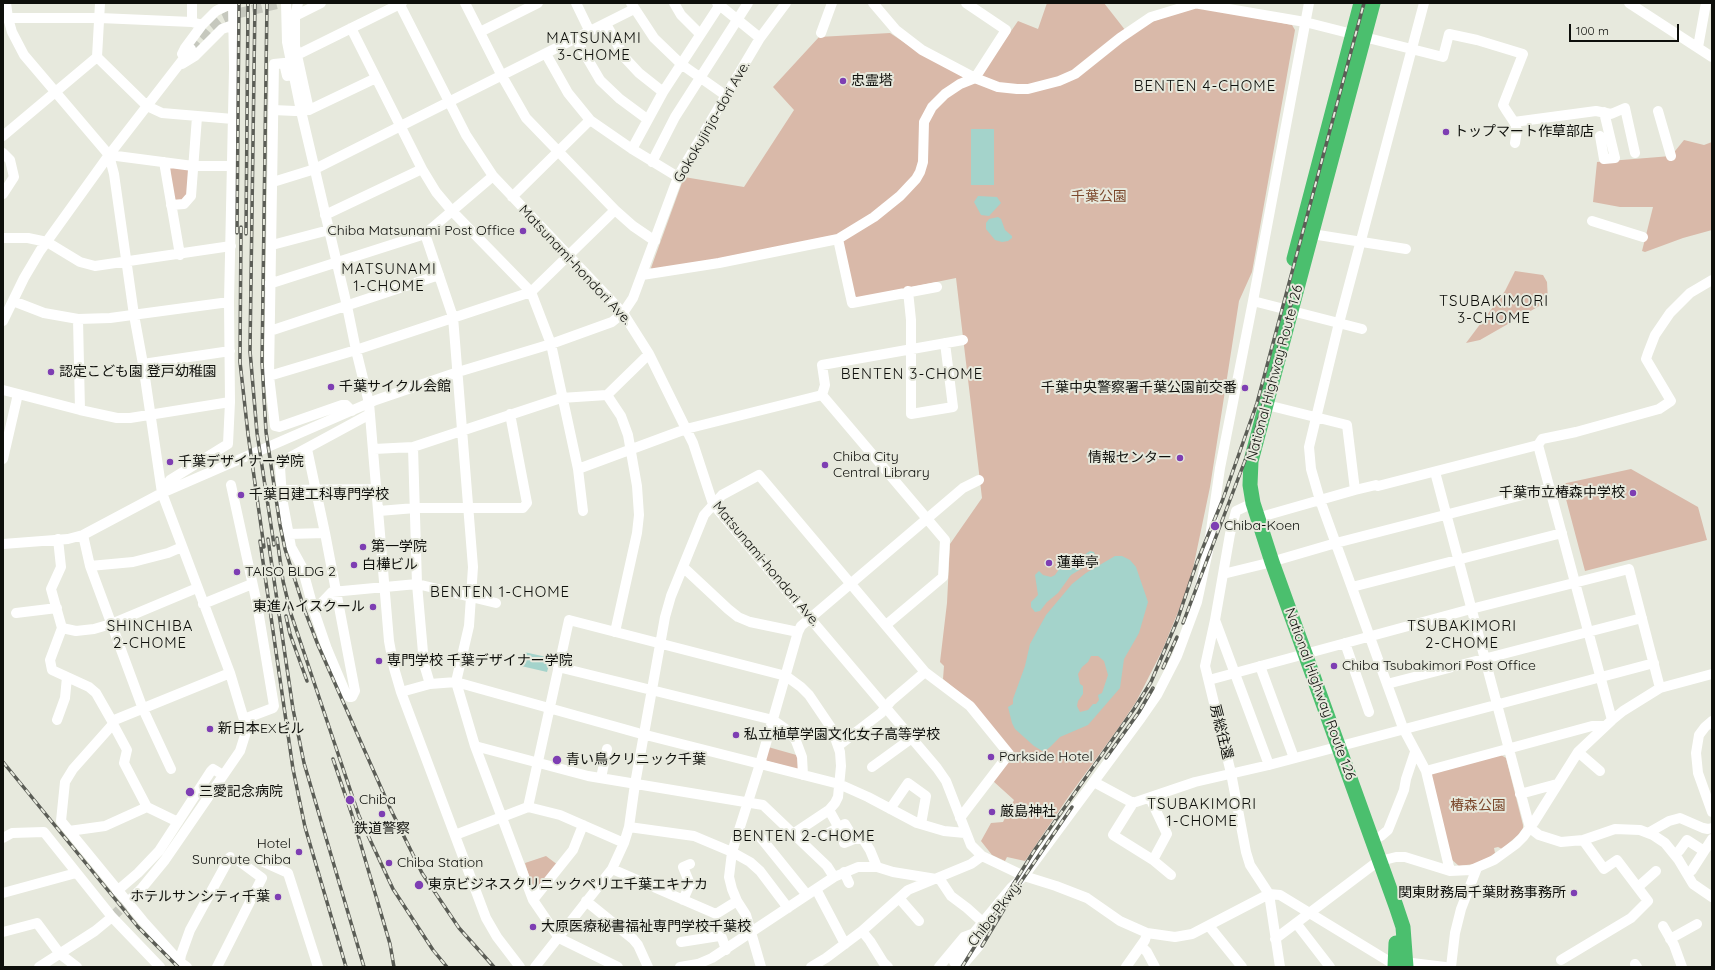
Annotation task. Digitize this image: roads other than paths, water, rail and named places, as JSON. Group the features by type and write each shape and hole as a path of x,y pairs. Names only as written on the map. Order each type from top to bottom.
{"highway":[{"name":"National Highway Route 126","path":"1268,563 1257,518 1250,504 1251,461 1267,405 1286,308 1312,234 1358,36 1361,3"},
{"name":"National Highway Route 126","path":"1373,3 1358,36 1286,308 1243,459 1242,476 1281,606 1335,747 1377,864 1390,908 1400,965"},
{"name":"National Highway Route 126","path":"1335,747 1372,841 1377,864"}],"street":[{"path":"6,3 5,18 24,54 57,91 109,155 151,414 162,493 230,673 244,719 246,732 240,751 165,860 131,899"},
{"path":"3,136 97,57 100,3"},
{"path":"192,3 192,22"},
{"path":"162,493 170,480 228,444 230,402 229,302 233,118 233,3 216,11 202,25 185,48 176,68"},
{"path":"298,3 295,16 295,46 302,111"},
{"path":"295,16 322,3"},
{"path":"297,55 400,3"},
{"name":"Matsunami-hondori Ave.","path":"400,3 466,135 493,176 623,313 649,354 693,443 713,504 886,706 946,781 970,845 982,856 1024,876 1087,898 1120,920 1147,933 1175,937 1192,934 1269,894"},
{"path":"465,3 502,76 526,118 615,210 638,230 655,241"},
{"path":"480,32 538,3"},
{"path":"576,3 590,32"},
{"path":"674,3 682,15 700,34"},
{"path":"652,162 675,117 748,3"},
{"name":"Gokokujinja-dori Ave.","path":"623,313 631,303 678,177 760,38 786,3"},
{"path":"821,33 832,3"},
{"path":"873,3 896,30 922,50 975,78 1007,89 1028,89 1048,85 1075,74 1125,34 1151,17 1194,3 1305,22 1443,57 1449,34 1477,40 1523,54 1504,105 1517,130 1516,143"},
{"path":"642,275 719,264 838,239 874,217 900,196 916,179 920,172 923,162 924,122 928,112 945,94 960,84 975,78 1006,30 966,3"},
{"name":"Chiba Pkwy.","path":"955,965 1011,888 1024,876 1157,695 1177,656 1197,602 1208,550 1220,468 1309,3"},
{"path":"1424,3 1410,49 1338,323 1309,447 1311,469 1320,500 1369,636 1403,728 1426,771 1450,871"},
{"path":"1629,3 1712,57"},
{"path":"1698,47 1706,3"},
{"path":"283,4 287,42 325,215 369,403 389,641 394,668 401,692 486,918 497,937 520,967"},
{"path":"632,149 663,92 719,4 760,38"},
{"path":"273,182 315,169 450,103 606,24 633,6 654,38 681,64 725,95"},
{"path":"5,18 100,18 192,22 202,25"},
{"path":"606,24 625,58 639,73 663,92"},
{"path":"176,68 195,56 222,29 233,25"},
{"path":"352,28 422,169 436,192 452,211 531,292 551,344 561,398 578,469 583,511"},
{"path":"576,39 600,80 620,99 647,119"},
{"path":"3,322 30,267 47,242 109,155 191,49"},
{"path":"546,54 568,93 590,120 652,162 678,177"},
{"path":"97,57 147,106 162,113 197,117 233,118"},
{"path":"302,111 284,63 274,64 272,245 269,284 269,376 275,426 279,427 342,405 346,405 349,413"},
{"path":"273,110 302,111 376,78"},
{"path":"1514,122 1596,111 1611,114 1625,108 1635,154"},
{"path":"1658,111 1671,156"},
{"path":"1600,136 1604,159 1615,158 1604,112"},
{"path":"171,205 184,204 188,201 192,186 197,117"},
{"path":"512,197 590,120"},
{"path":"3,153 10,160 14,177 3,194"},
{"path":"109,155 193,166 232,166"},
{"path":"164,162 180,255"},
{"path":"325,215 422,169"},
{"path":"269,284 425,234 493,176"},
{"path":"269,376 356,350 531,292 615,210"},
{"path":"1592,221 1643,237"},
{"path":"272,245 329,230"},
{"path":"425,234 453,317 473,567 469,626 456,682 476,746 533,900 559,938 618,967"},
{"path":"1312,234 1406,249"},
{"path":"3,238 28,238 47,242 85,264 95,266 180,255 231,246"},
{"path":"838,239 852,303 937,286"},
{"path":"270,331 439,275"},
{"path":"1257,518 1355,490 1435,472 1538,445 1542,439 1576,432 1659,409 1671,401 1646,358 1655,335 1670,313 1690,292 1712,280"},
{"path":"908,291 911,320 911,414 953,407 945,343"},
{"path":"13,301 44,313 78,319 110,318 229,302"},
{"path":"1253,301 1286,308 1362,329"},
{"path":"3,544 83,535 162,493 369,403 458,372 551,344 604,326 612,322 623,313"},
{"path":"78,319 80,410"},
{"path":"822,395 825,385 822,365 963,340"},
{"path":"143,364 230,351"},
{"path":"374,449 413,447 561,398 607,395 649,354"},
{"path":"3,390 117,418 130,418 230,402"},
{"path":"3,459 18,394"},
{"path":"607,395 621,416 628,435 639,515 637,533 615,632"},
{"path":"578,469 686,429 822,395"},
{"path":"822,395 946,540 943,577 886,625"},
{"path":"1267,405 1346,425 1355,490"},
{"path":"307,449 356,692 352,697 349,697 346,694 327,649 314,611 302,567 291,547 282,498 280,467 285,460 370,414"},
{"path":"379,511 415,508 523,508 527,503 510,414"},
{"path":"1538,445 1601,677 1608,723"},
{"path":"413,447 416,584 424,664 430,684"},
{"path":"1435,472 1530,828 1539,835 1561,842 1583,840 1615,829 1640,830 1648,833 1665,843 1693,884 1712,897"},
{"path":"535,967 612,869 624,843 629,827 635,784 660,643 671,596 704,515 722,495 759,475 925,672 970,706 1009,754 960,818"},
{"path":"761,967 746,915 737,901 729,877 732,852 760,764 798,632 801,626 810,618 963,488 979,480"},
{"path":"231,484 257,604 274,706 273,708 244,719"},
{"path":"1223,574 1446,514 1550,488"},
{"path":"282,490 377,489"},
{"name":"房総往還","path":"1250,504 1236,511 1230,534 1215,620 1205,666 1231,774 1248,858 1250,865 1269,894 1280,967"},
{"path":"288,534 325,533"},
{"path":"1352,587 1562,533"},
{"path":"83,535 90,566 142,708 171,769"},
{"path":"58,539 61,567 51,589 62,628 50,660 52,670 89,687 96,693 127,750 124,763 147,807 178,822"},
{"path":"90,566 133,562 182,547"},
{"path":"683,567 728,609 738,616 750,622 798,632"},
{"path":"1209,680 1301,656 1369,636 1629,569 1660,688"},
{"path":"203,604 252,584"},
{"path":"314,611 332,592 416,584 496,603"},
{"path":"62,628 84,631 111,624 197,588"},
{"path":"16,613 57,608"},
{"path":"1387,684 1642,618"},
{"path":"528,807 569,620 786,676 801,687 809,695 832,729 838,746 841,766 838,797 835,803 829,810 793,834"},
{"path":"1215,620 1236,672 1269,765"},
{"path":"1344,643 1369,712"},
{"path":"1171,875 1153,860 1113,836 1133,803 1195,782 1269,765 1403,728 1654,663"},
{"path":"1260,666 1294,758"},
{"path":"558,667 773,720 790,732 796,741 802,757 803,774"},
{"path":"838,746 881,713 886,706 925,672"},
{"path":"182,965 117,891 61,821 65,782 73,769 113,723 142,708 230,673"},
{"path":"1275,939 1377,864 1396,857 1405,857 1450,871 1477,868 1494,860 1516,844 1530,828 1578,752 1622,711 1660,688 1712,674"},
{"path":"57,720 65,698 67,677"},
{"path":"401,692 430,684 456,682 644,735 839,784 921,824 944,831 965,833"},
{"path":"1712,721 1699,735 1696,753 1698,773 1712,812"},
{"path":"1426,771 1608,723"},
{"path":"872,767 912,738"},
{"path":"476,746 600,778 763,805 827,866 834,877"},
{"path":"600,778 607,749"},
{"path":"1372,841 1382,836 1388,830 1404,790 1415,752"},
{"path":"1578,752 1600,771"},
{"path":"117,891 138,873 159,851 211,771 213,769 223,775"},
{"path":"1094,782 1133,803"},
{"path":"890,809 908,783 926,796 921,824"},
{"path":"1520,794 1557,784"},
{"path":"1150,798 1167,834 1153,860"},
{"path":"69,831 105,826 147,807"},
{"path":"455,835 528,807 560,815 624,843"},
{"path":"829,810 839,828"},
{"path":"1648,833 1669,821 1680,818 1708,830 1712,828"},
{"path":"823,836 845,824 849,841 863,838 877,867"},
{"path":"533,900 573,850 583,825"},
{"path":"629,827 694,836 732,852 750,862 760,871 788,908"},
{"path":"3,838 12,833 44,832 112,917 160,967"},
{"path":"761,838 807,895"},
{"path":"1687,874 1692,870 1712,839"},
{"path":"1561,960 1631,918 1648,901 1617,860 1604,869 1583,840"},
{"path":"1679,851 1688,840 1704,851"},
{"path":"811,967 828,963 845,944 908,890 971,864 982,856"},
{"path":"182,965 190,930 234,859 262,878 217,967"},
{"path":"259,860 288,873 318,967"},
{"path":"684,900 690,884 684,867 690,864"},
{"path":"680,967 698,964 712,958 752,933 834,877 858,867 877,867 893,872 937,879 950,896 967,908 985,925"},
{"path":"1451,967 1455,933 1461,909 1477,868"},
{"path":"612,869 716,914 737,901"},
{"path":"1638,887 1656,871"},
{"path":"844,872 849,883"},
{"path":"3,893 76,873"},
{"path":"816,889 845,944"},
{"path":"1269,894 1280,895 1311,912 1390,962 1400,965 1412,963 1445,967"},
{"path":"899,898 919,921"},
{"path":"586,902 633,939 638,945 648,967"},
{"path":"39,967 95,931 112,917"},
{"path":"3,932 37,923 60,954 77,967"},
{"path":"1296,923 1330,967"},
{"path":"1670,939 1697,924"},
{"path":"1209,926 1242,967"},
{"path":"1663,926 1682,967"},
{"path":"862,931 870,940 882,962 888,967"},
{"path":"1126,967 1145,940 1147,933"},
{"path":"681,942 719,936 722,938 726,950"},
{"path":"939,967 964,937 976,936"},
{"path":"1141,946 1147,952 1155,967"}],"water":[{"path":"971,129 994,129 994,185 971,185"},
{"path":"978,196 997,197 1001,203 989,216 981,215 974,202"},
{"path":"998,217 1001,219 1005,230 1012,236 1012,238 1008,241 1002,242 995,240 986,229 986,223 989,219"},
{"path":"1090,551 1094,552 1095,555 1091,563 1071,575 1058,593 1047,602 1040,611 1035,612 1031,607 1031,602 1038,595 1035,575 1039,571 1043,575 1051,577 1055,575 1060,568 1059,561 1070,564"},
{"path":"1115,556 1122,556 1130,560 1136,567 1148,602 1139,633 1124,659 1120,688 1088,725 1060,737 1044,752 1034,746 1015,729 1008,707 1013,704 1013,699 1025,666 1030,644 1046,615 1072,584 1086,573","holes":["1091,656 1098,656 1104,661 1108,675 1102,693 1098,695 1099,700 1096,704 1093,704 1088,710 1080,712 1077,706 1078,701 1083,694 1083,686 1080,684 1078,674"]},
{"path":"524,652 551,658 547,672 521,666"}],"tunnel":[{"path":"191,49 209,29 220,20 231,15 277,4"},
{"path":"112,917 131,899"}],"railway":[{"path":"237,233 239,3"},
{"path":"246,234 248,3"},
{"path":"255,3 250,351 257,433 274,545"},
{"path":"267,3 262,362 266,432 285,549 305,611 318,645 390,808 422,873 459,928 494,967"},
{"path":"962,967 1034,851 1134,709 1151,682 1177,621 1197,562 1223,499 1257,403 1364,3"},
{"path":"241,227 240,362 248,434 264,547"},
{"path":"1183,623 1254,437 1292,301"},
{"path":"277,538 283,581 291,614 359,816 393,889 433,950 447,967"},
{"path":"268,539 293,709 304,763 364,967"},
{"path":"260,541 293,769 305,827 346,967"},
{"path":"286,616 290,634 307,681"},
{"path":"1163,668 1177,637"},
{"path":"1106,758 1139,712 1153,688"},
{"path":"333,759 353,818 390,944 394,967"},
{"path":"3,762 138,927 178,967"},
{"path":"982,946 1016,889 1072,807"}],"place":[{"name":"忠霊塔","path":"843,81"},
{"name":"トップマート作草部店","path":"1446,132"},
{"name":"Chiba Matsunami Post Office","path":"523,231"},
{"name":"認定こども園 登戸幼稚園","path":"51,372"},
{"name":"千葉サイクル会館","path":"331,387"},
{"name":"千葉中央警察署千葉公園前交番","path":"1245,388"},
{"name":"情報センター","path":"1180,458"},
{"name":"千葉デザイナー学院","path":"170,462"},
{"name":"Chiba City Central Library","path":"825,465"},
{"name":"千葉市立椿森中学校","path":"1633,493"},
{"name":"千葉日建工科専門学校","path":"241,495"},
{"name":"Chiba-Koen","path":"1215,526"},
{"name":"第一学院","path":"363,547"},
{"name":"蓮華亭","path":"1049,563"},
{"name":"白樺ビル","path":"354,565"},
{"name":"TAISO BLDG 2","path":"237,572"},
{"name":"東進ハイスクール","path":"373,607"},
{"name":"専門学校 千葉デザイナー学院","path":"379,661"},
{"name":"Chiba Tsubakimori Post Office","path":"1334,666"},
{"name":"新日本EXビル","path":"210,729"},
{"name":"私立植草学園文化女子高等学校","path":"736,735"},
{"name":"Parkside Hotel","path":"991,757"},
{"name":"青い鳥クリニック千葉","path":"557,760"},
{"name":"三愛記念病院","path":"190,792"},
{"name":"Chiba","path":"350,800"},
{"name":"厳島神社","path":"992,812"},
{"name":"鉄道警察","path":"382,814"},
{"name":"Hotel Sunroute Chiba","path":"299,852"},
{"name":"Chiba Station","path":"389,863"},
{"name":"東京ビジネスクリニックペリエ千葉エキナカ","path":"419,885"},
{"name":"関東財務局千葉財務事務所","path":"1574,893"},
{"name":"ホテルサンシティ千葉","path":"278,897"},
{"name":"大原医療秘書福祉専門学校千葉校","path":"533,927"}],"district":[{"name":"MATSUNAMI 3-CHOME","path":"594,46"},
{"name":"BENTEN 4-CHOME","path":"1205,86"},
{"name":"MATSUNAMI 1-CHOME","path":"389,278"},
{"name":"TSUBAKIMORI 3-CHOME","path":"1494,310"},
{"name":"BENTEN 3-CHOME","path":"912,374"},
{"name":"BENTEN 1-CHOME","path":"500,592"},
{"name":"SHINCHIBA 2-CHOME","path":"150,634"},
{"name":"TSUBAKIMORI 2-CHOME","path":"1462,634"},
{"name":"TSUBAKIMORI 1-CHOME","path":"1202,812"},
{"name":"BENTEN 2-CHOME","path":"804,836"}],"park label":[{"name":"千葉公園","path":"1099,197"},
{"name":"椿森公園","path":"1478,806"}]}
